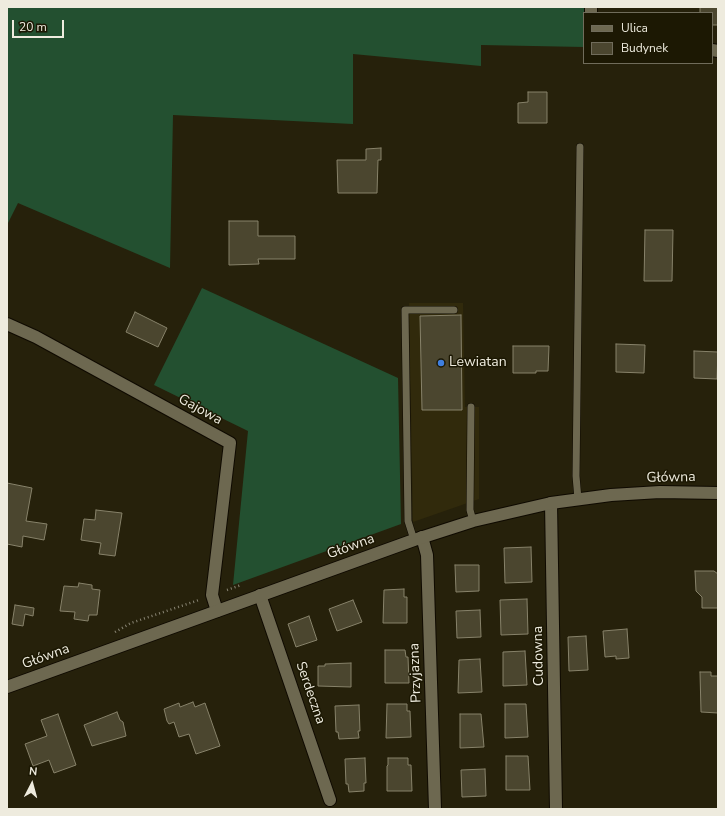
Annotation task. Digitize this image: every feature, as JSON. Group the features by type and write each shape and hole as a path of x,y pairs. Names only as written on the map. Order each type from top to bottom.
{"street":[{"name":"Gajowa","path":"7,324 36,336 230,443 212,595 217,611"},
{"name":"Główna","path":"7,687 418,538 473,521 551,503 578,499 660,492 718,493"},
{"name":"Cudowna","path":"551,503 556,809"},
{"name":"Przyjazna","path":"418,538 427,555 436,809"},
{"name":"Serdeczna","path":"260,596 330,800"}],"lane":[{"path":"578,499 576,476 580,147"},
{"path":"418,538 408,521 405,310 454,310"},
{"path":"471,407 470,510 473,521"}],"shaded area":[{"path":"409,303 463,303 465,407 479,407 479,499 413,522"}],"green space":[{"path":"7,7 584,7 583,47 481,45 481,66 353,54 353,124 173,115 170,268 18,203 7,225"},
{"path":"202,288 398,378 401,524 233,585 248,431 154,385"}],"building":[{"path":"700,7 718,7 718,25 713,25 713,12 700,12"},
{"path":"528,92 547,92 547,123 518,123 518,103 528,102"},
{"path":"381,148 381,160 378,160 377,193 338,193 337,160 366,160 366,149"},
{"path":"229,221 258,221 258,236 295,236 295,259 258,259 259,264 229,265"},
{"path":"645,230 673,230 672,281 644,281"},
{"path":"135,312 167,328 158,347 126,332"},
{"name":"Lewiatan","path":"461,315 462,410 422,410 420,316"},
{"path":"616,344 645,345 644,373 616,372"},
{"path":"513,346 549,346 548,371 536,371 536,373 513,373"},
{"path":"694,351 718,352 717,379 694,378"},
{"path":"7,483 32,488 26,521 47,524 44,540 23,536 22,547 7,544"},
{"path":"96,510 122,513 115,556 99,554 101,543 81,540 84,519 95,520"},
{"path":"531,547 532,582 505,583 504,548"},
{"path":"455,565 479,565 479,591 456,592"},
{"path":"695,571 714,571 718,574 718,608 702,608 702,597 696,591"},
{"path":"79,583 92,585 92,589 100,590 97,615 89,615 88,621 74,619 75,612 60,611 64,586 78,587"},
{"path":"404,589 404,597 407,597 407,623 383,623 384,590"},
{"path":"527,599 528,634 501,635 500,600"},
{"path":"353,600 362,622 337,631 329,609"},
{"path":"15,605 34,608 33,616 25,614 23,626 12,624"},
{"path":"480,610 481,637 457,638 456,611"},
{"path":"309,616 317,640 296,647 288,624"},
{"path":"627,629 629,658 616,659 616,656 605,657 603,631"},
{"path":"586,636 588,670 569,671 568,637"},
{"path":"385,650 405,650 406,657 408,657 409,683 385,683"},
{"path":"525,651 527,685 503,686 503,652"},
{"path":"480,659 482,692 458,693 459,660"},
{"path":"351,663 351,687 318,686 318,666 325,666 325,664"},
{"path":"700,672 711,672 711,676 718,676 718,713 701,712"},
{"path":"193,702 195,707 205,703 220,746 196,754 189,734 179,737 174,722 169,724 167,721 164,709 179,703 180,707"},
{"path":"387,704 407,704 407,711 410,711 411,737 386,738"},
{"path":"505,704 526,704 528,737 505,738"},
{"path":"359,705 359,738 339,739 338,732 336,732 335,706"},
{"path":"117,712 120,720 123,722 126,736 92,746 84,725"},
{"path":"58,714 76,765 54,773 49,760 33,766 25,744 47,736 41,720"},
{"path":"460,714 481,714 484,747 460,748"},
{"path":"506,756 528,756 530,790 506,790"},
{"path":"365,758 366,783 364,783 364,791 349,792 348,784 346,784 345,759"},
{"path":"388,758 408,758 408,765 411,765 412,791 387,791"},
{"path":"485,769 486,796 462,797 461,770"}],"place":[{"name":"Lewiatan","path":"441,363"}]}
